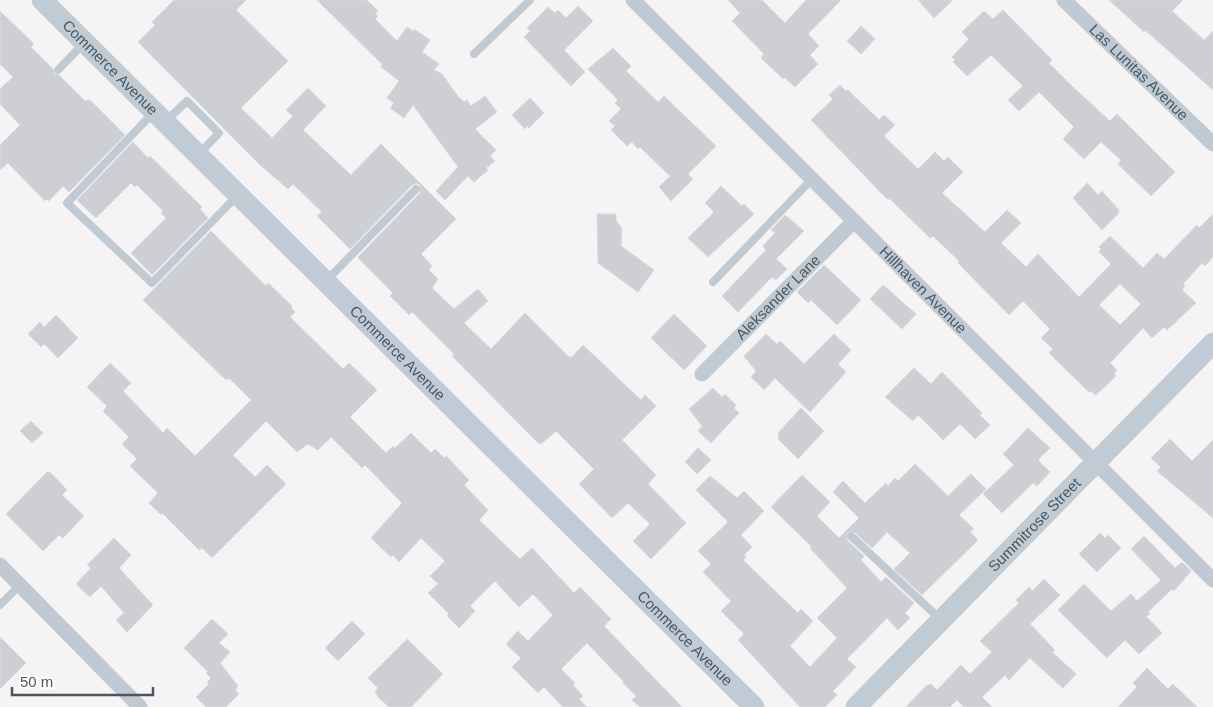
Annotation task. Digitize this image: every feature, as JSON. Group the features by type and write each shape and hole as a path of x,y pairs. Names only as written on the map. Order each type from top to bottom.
{"street":[{"name":"Commerce Avenue","path":"42,0 754,707"},
{"name":"Hillhaven Avenue","path":"633,0 1213,580"},
{"name":"Las Lunitas Avenue","path":"1064,0 1213,144"},
{"name":"Aleksander Lane","path":"702,374 854,221"},
{"name":"Summitrose Street","path":"856,707 1213,343"},
{"path":"0,565 140,707"}],"lane":[{"path":"474,54 530,0"},
{"path":"58,70 85,42"},
{"path":"198,155 219,133 187,101 160,117 67,203 152,283 238,195"},
{"path":"713,282 812,179"},
{"path":"325,281 416,189"},
{"path":"851,536 941,620"},
{"path":"0,605 20,584"}],"building":[{"path":"174,0 246,0 236,10 288,61 241,108 272,138 293,116 286,110 308,88 326,106 303,130 351,175 381,144 456,219 421,254 432,266 429,270 438,279 432,288 454,309 478,289 488,301 464,323 491,349 525,313 569,357 572,357 583,345 641,400 645,395 656,406 622,440 656,475 648,484 686,523 651,559 633,541 650,524 628,503 612,518 579,484 594,469 556,431 541,444 537,442 452,356 454,354 412,312 409,315 390,296 393,293 359,259 358,257 420,193 420,185 417,183 412,185 350,249 317,216 322,212 293,184 288,189 260,165 138,42 155,25 152,22"},
{"path":"317,0 367,0 378,11 375,14 378,16 375,19 397,41 407,27 413,31 414,29 430,40 422,52 439,64 434,70 442,74 457,95 464,102 467,100 471,106 485,96 497,112 475,129 496,150 490,156 495,161 486,168 488,170 474,182 468,176 445,200 436,191 458,167 413,105 404,118 390,108 394,103 387,98 399,81 381,67 382,64"},
{"path":"728,0 762,0 785,23 806,0 841,0 808,34 819,46 810,55 818,64 795,87 784,77 783,79 761,58 764,54 732,21 740,13"},
{"path":"918,0 953,0 934,18"},
{"path":"1109,0 1183,0 1172,11 1204,40 1213,31 1213,90 1145,30 1144,32"},
{"path":"578,6 593,21 564,50 585,72 571,86 524,37 530,31 527,28 548,7 555,13 558,10 566,18"},
{"path":"1003,10 1052,60 1049,63 1076,90 1110,121 1117,114 1175,172 1151,196 1118,164 1121,160 1101,142 1084,159 1063,139 1074,127 1039,92 1019,111 1008,100 1023,86 991,55 967,76 953,62 955,60 952,57 969,39 962,32 984,11 993,19"},
{"path":"0,11 34,44 31,47 53,69 54,74 59,75 85,101 90,100 125,135 69,192 63,186 49,201 47,199 45,201 8,163 0,170 0,145 20,125 0,104 0,89 13,77 0,64"},
{"path":"861,26 875,39 861,54 847,41"},
{"path":"613,48 631,66 626,71 658,102 664,96 716,146 688,174 693,179 671,201 659,187 670,176 640,147 638,149 632,142 627,146 611,130 615,126 609,121 621,109 615,103 618,100 588,69"},
{"path":"840,85 846,91 848,90 879,120 884,115 895,125 884,136 918,169 935,152 944,161 948,157 963,172 942,193 985,232 1007,210 1021,223 1001,243 1026,267 1038,254 1079,297 1111,264 1099,252 1101,249 1099,247 1110,236 1143,268 1157,253 1164,259 1197,225 1199,228 1213,214 1213,257 1205,266 1202,263 1183,284 1185,286 1182,290 1196,303 1167,330 1164,327 1152,338 1143,328 1110,363 1117,370 1114,374 1116,376 1096,395 1091,391 1089,392 1049,353 1053,349 1041,338 1050,329 1023,301 1009,315 958,263 959,261 933,236 930,238 890,199 887,199 811,120 833,99 829,95","holes":["1120,284 1141,304 1120,325 1099,305"]},
{"path":"530,98 544,113 529,128 527,126 525,129 512,115"},
{"path":"133,142 202,207 200,209 208,218 152,275 131,253 166,218 161,213 163,211 137,185 135,187 131,183 96,218 77,200"},
{"path":"1087,183 1098,195 1102,191 1118,209 1119,213 1102,230 1073,198"},
{"path":"721,186 742,206 744,204 754,214 708,257 688,238 714,212 705,203"},
{"path":"597,214 616,214 616,221 622,228 621,246 654,270 638,292 598,263"},
{"path":"785,215 804,231 776,259 787,269 776,280 772,277 738,312 722,296 766,250 763,246 775,233 771,230"},
{"path":"211,231 266,286 268,283 292,306 291,308 295,312 290,317 343,369 349,363 377,390 350,417 386,453 393,446 395,448 411,433 431,453 435,449 444,458 446,456 469,480 464,485 488,510 479,520 520,559 532,548 574,593 580,587 611,619 604,626 682,707 640,707 632,700 636,696 587,643 561,669 575,683 573,685 583,696 579,699 587,707 563,707 544,687 538,693 512,667 521,658 506,644 518,631 528,641 553,615 533,594 519,607 495,581 470,606 475,611 459,628 447,616 449,614 428,593 438,584 430,576 445,561 421,538 399,562 371,538 402,503 365,465 362,468 331,437 318,450 308,444 297,452 266,421 233,455 255,477 267,465 286,484 212,558 202,548 199,550 162,513 161,515 149,503 158,493 130,466 137,459 122,444 129,437 103,411 107,406 87,387 110,363 131,383 123,391 163,433 167,428 195,456 251,400 230,379 225,379 143,300"},
{"path":"824,265 861,300 837,325 811,300 808,303 797,292"},
{"path":"883,285 916,314 902,329 870,299"},
{"path":"674,314 707,346 684,370 651,338"},
{"path":"56,315 78,338 58,358 44,344 41,347 28,334 40,322 44,327"},
{"path":"766,334 777,344 780,341 804,364 834,334 851,350 838,364 846,372 810,412 775,378 764,390 751,377 756,371 744,356"},
{"path":"914,368 931,384 942,372 982,413 980,415 990,425 975,439 960,424 943,440 918,415 913,421 885,397"},
{"path":"713,388 722,397 725,394 736,405 734,408 739,413 711,443 698,431 702,426 689,409"},
{"path":"801,408 824,431 798,459 779,440 778,433"},
{"path":"31,421 43,433 32,443 20,431"},
{"path":"1028,428 1050,448 1038,460 1050,472 1037,486 1033,483 1002,513 983,494 1014,465 1003,454"},
{"path":"1170,439 1192,461 1213,440 1213,518 1157,471 1161,467 1151,458"},
{"path":"698,448 711,460 697,474 685,462"},
{"path":"915,464 948,496 971,474 986,489 959,515 974,529 970,532 978,540 922,595 894,569 910,553 887,532 872,548 854,532 847,532 847,540 864,556 861,560 881,582 886,577 914,603 905,613 910,618 898,630 887,618 847,659 856,667 833,691 837,695 825,707 800,707 738,640 744,634 721,611 731,601 703,572 711,564 698,551 728,522 696,490 710,476 737,498 744,491 764,511 741,535 752,547 744,555 746,557 743,560 798,613 801,609 813,621 790,646 810,667 837,638 817,618 847,588 810,548 812,547 771,507 802,475 830,502 817,516 839,538 859,518 833,492 843,481 865,503 886,483 888,486 895,478 898,481"},
{"path":"47,472 50,472 67,490 62,495 84,516 63,538 59,535 43,551 6,514"},
{"path":"1100,533 1105,538 1108,535 1121,548 1097,572 1079,554"},
{"path":"1144,536 1175,568 1182,562 1191,571 1174,591 1172,589 1146,616 1162,633 1139,654 1125,640 1107,658 1058,610 1084,584 1111,611 1131,594 1137,601 1161,580 1131,549"},
{"path":"114,538 131,555 119,568 153,605 127,632 116,620 124,613 101,586 90,597 76,584 91,568 87,565"},
{"path":"1044,579 1060,595 1030,624 1055,650 1052,652 1076,674 1063,688 1030,658 1009,680 1005,675 982,697 992,707 964,707 957,700 950,707 906,707 926,686 931,684 937,690 961,665 970,674 992,652 980,641 1019,603 1016,600 1029,587 1032,591"},
{"path":"212,619 228,634 219,643 230,652 220,663 238,686 235,690 239,694 226,707 206,707 196,697 209,684 207,682 211,678 206,673 208,672 184,648"},
{"path":"352,621 365,634 338,661 325,648"},
{"path":"0,637 26,663 0,689"},
{"path":"407,639 443,674 411,707 389,707 378,697 375,692 378,688 368,678"},
{"path":"1147,668 1168,689 1173,684 1197,707 1118,707 1137,687 1133,683"}]}
